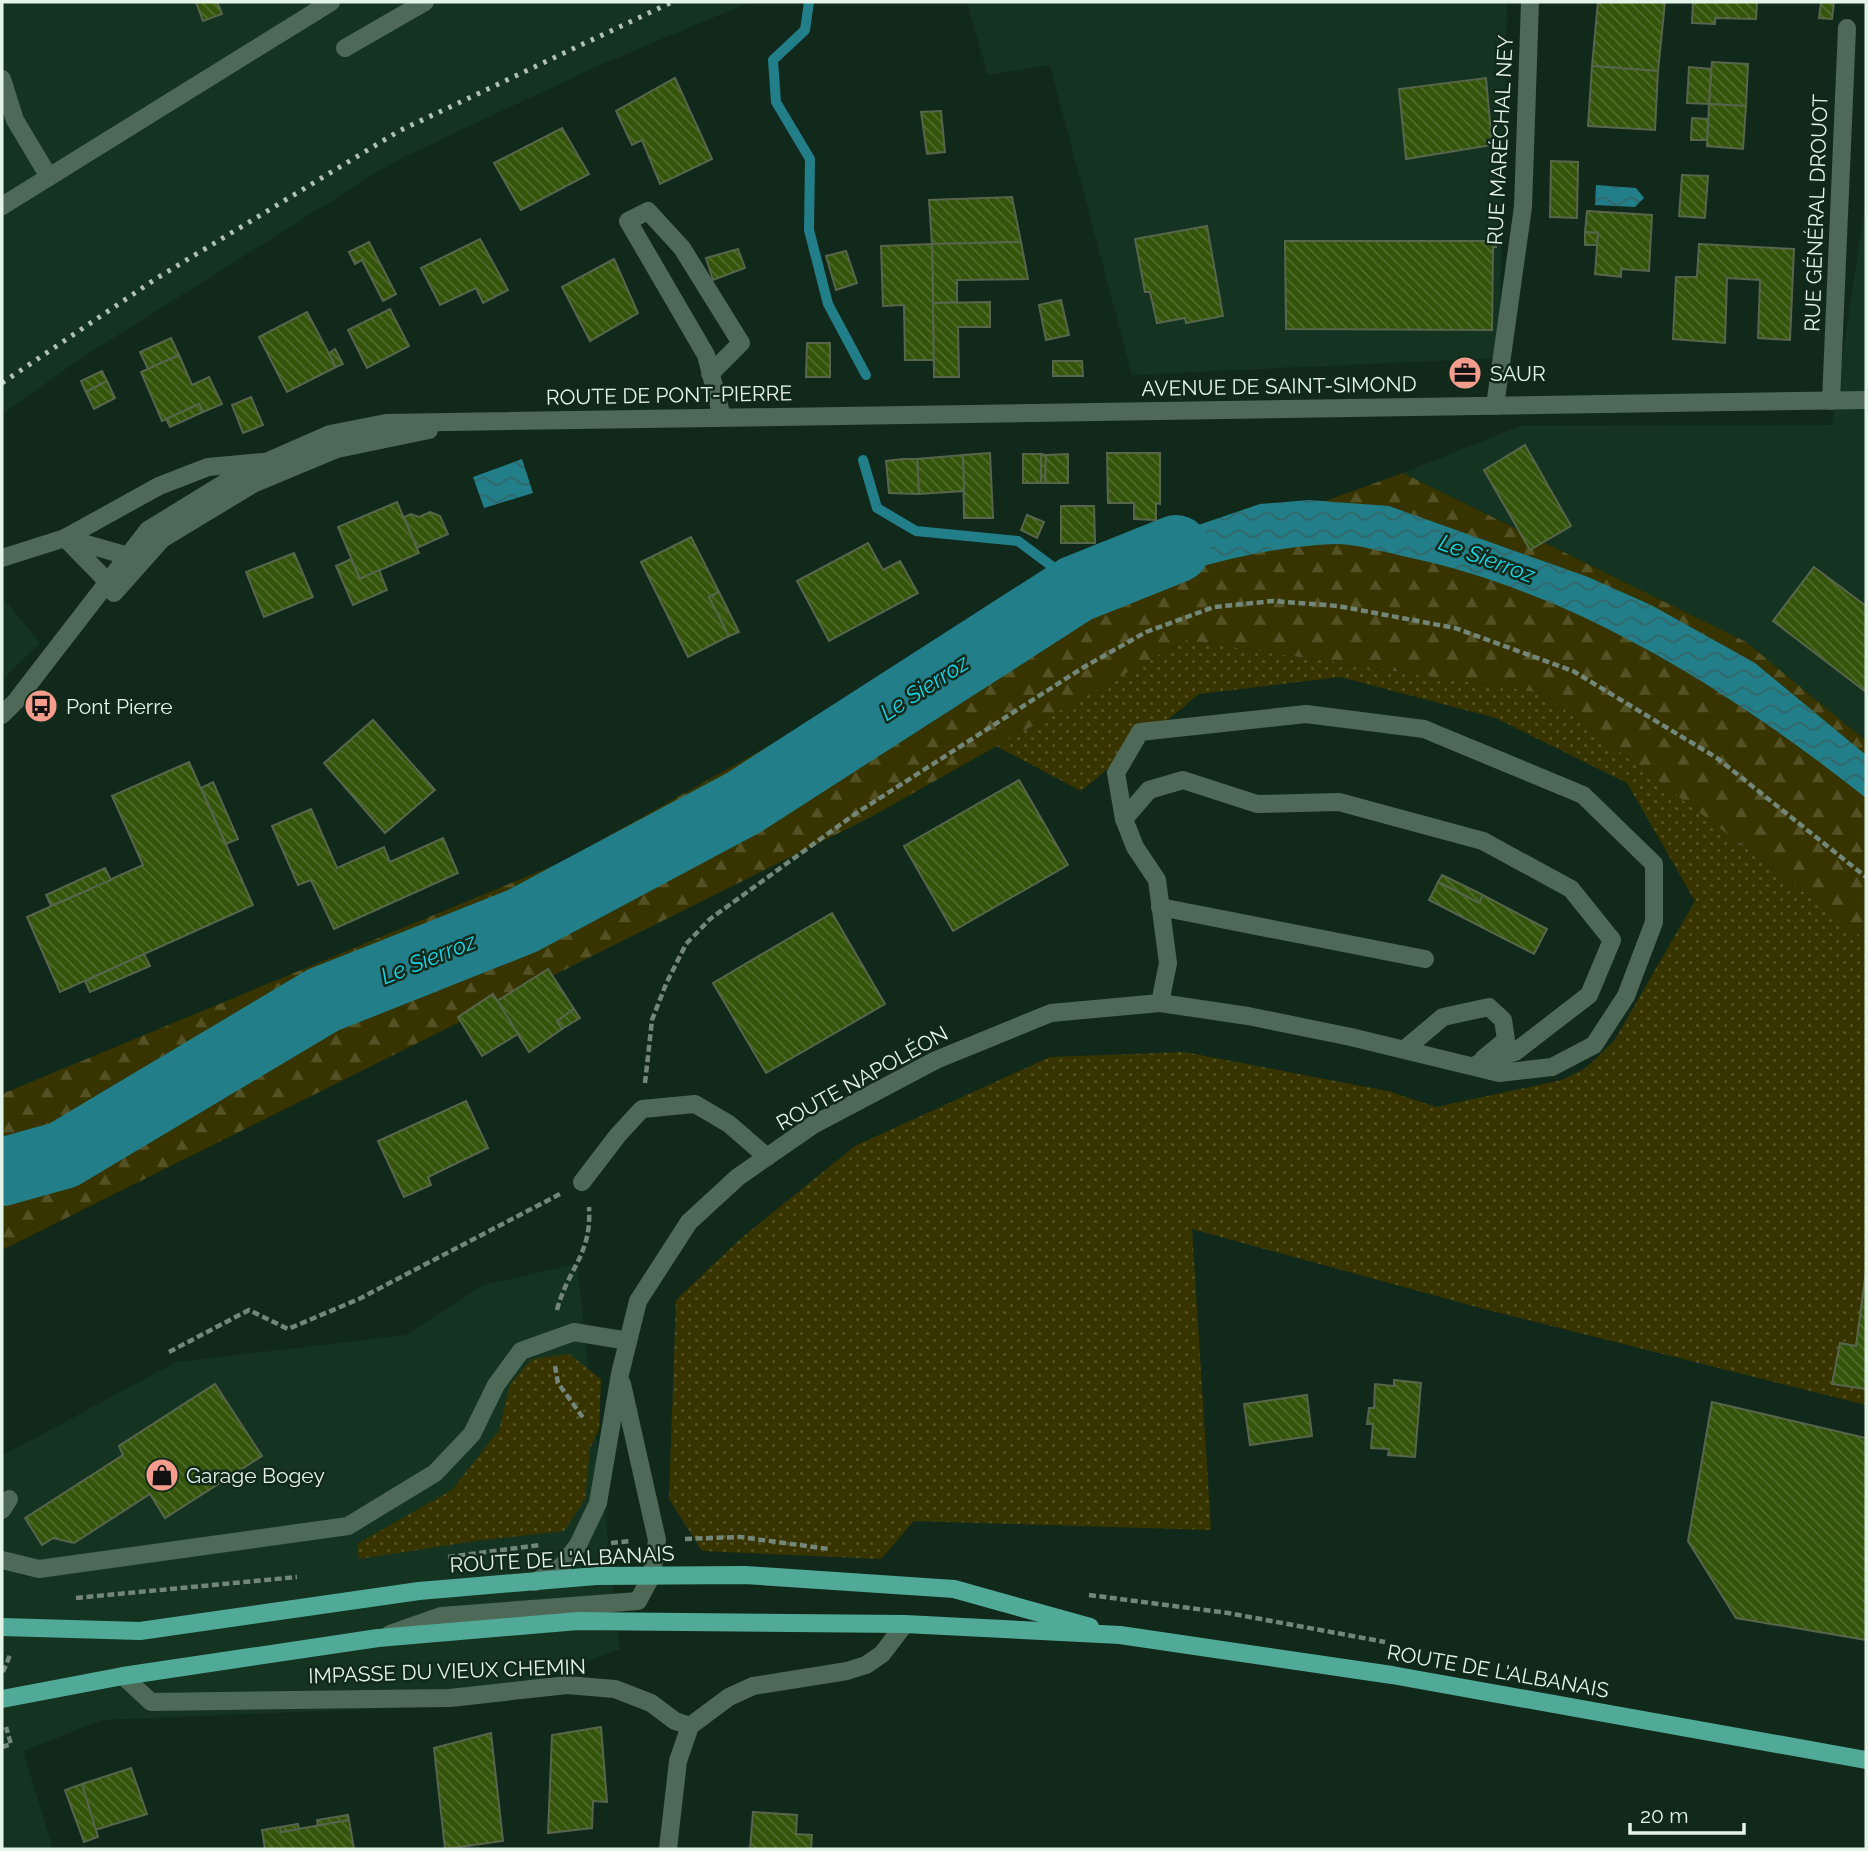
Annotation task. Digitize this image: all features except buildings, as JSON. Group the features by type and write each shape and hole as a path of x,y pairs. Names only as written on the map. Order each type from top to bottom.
{"main road":[{"name":"ROUTE DE L'ALBANAIS","path":"2,1627 140,1631 419,1591 596,1576 746,1575 954,1589 1120,1635"},
{"name":"ROUTE DE L'ALBANAIS","path":"2,1699 123,1676 378,1638 578,1620 905,1624 1120,1635 1392,1675 1866,1760"}],"street":[{"path":"2,206 331,2"},
{"path":"345,48 425,2"},
{"name":"RUE MARÉCHAL NEY","path":"1495,406 1523,207 1530,2"},
{"name":"RUE GÉNÉRAL DROUOT","path":"1831,401 1847,28"},
{"path":"2,79 15,120 49,177"},
{"path":"710,373 741,343 682,248 648,211 628,221 706,355 710,373 722,417"},
{"name":"AVENUE DE SAINT-SIMOND","path":"860,415 1866,400"},
{"name":"ROUTE DE PONT-PIERRE","path":"19,697 148,530 241,473 341,432 387,423 860,415"},
{"name":"ROUTE DE PONT-PIERRE","path":"2,715 68,652 123,581 162,538 253,484 337,449 477,421"},
{"path":"2,558 65,538 159,486 208,467 267,462"},
{"path":"65,538 128,555"},
{"path":"65,538 108,582"},
{"name":"ROUTE NAPOLÉON","path":"534,1582 562,1566 578,1545 598,1503 620,1374 638,1301 689,1222 738,1177 813,1125 936,1060 1051,1013 1160,1003 1248,1016 1405,1049 1500,1073 1552,1067 1594,1045 1626,996 1654,922 1654,864 1583,794 1424,729 1306,714 1140,732 1116,772 1124,819"},
{"path":"1160,1003 1168,963 1157,880 1135,846 1124,819 1149,790 1183,780 1257,804 1339,802 1483,841 1571,889 1612,940 1589,995 1515,1052 1475,1065"},
{"path":"1160,907 1425,959"},
{"path":"1405,1049 1443,1017 1489,1007 1503,1020 1506,1040 1475,1065"},
{"path":"582,1182 642,1109 695,1104 729,1124 767,1157"},
{"path":"2,1560 39,1569 348,1526 435,1473 472,1434 496,1385 521,1351 550,1338 575,1332 628,1341"},
{"name":"ROUTE NAPOLÉON","path":"378,1638 441,1616 638,1601 652,1575 657,1539 620,1374"},
{"path":"668,1849 678,1760 690,1726 729,1698 753,1686 847,1671 866,1665 882,1654 905,1624"},
{"name":"IMPASSE DU VIEUX CHEMIN","path":"123,1676 151,1702 450,1698 567,1685 615,1689 650,1703 675,1721 690,1726"}],"path":[{"path":"169,1352 249,1310 288,1329 359,1299 582,1182 589,1209 589,1239 561,1295 550,1338 558,1383 587,1423"},
{"path":"578,1545 657,1539"},
{"path":"439,1558 547,1544"},
{"path":"75,1598 305,1576"},
{"path":"2,1747 11,1744 5,1721"}],"shaded area":[{"path":"2,2 750,2 600,65 395,161 83,357 2,414"},
{"path":"967,2 1507,2 1499,358 1132,375 1050,65 988,75"},
{"path":"1866,200 1866,741 1746,642 1403,473 1520,426 1832,425"},
{"path":"2,597 40,643 2,680"},
{"path":"577,1264 620,1649 469,1705 102,1720 23,1751 53,1849 2,1849 2,1456 176,1362 407,1335 483,1285"}],"green space":[{"path":"1403,473 1746,642 1866,741 1866,940 1543,693 1185,640 869,818 2,1250 2,1094 562,862 991,621"},
{"path":"1185,640 1543,693 1866,940 1866,1405 1484,1309 1192,1229 1211,1530 914,1521 881,1559 702,1551 669,1499 676,1300 739,1240 855,1146 1050,1057 1184,1052 1388,1091 1436,1107 1562,1080 1586,1068 1614,1041 1695,901 1627,783 1496,718 1340,677 1199,694 1081,791 996,746"},
{"path":"569,1354 601,1379 599,1429 590,1448 585,1499 564,1531 475,1541 359,1559 357,1544 452,1490 499,1430 510,1384 532,1359"}],"water":[{"path":"1596,185 1636,188 1644,198 1635,207 1595,205"},
{"path":"522,459 533,493 484,508 473,477"},
{"path":"1309,500 1389,506 1588,577 1651,605 1755,663 1866,755 1866,798 1761,720 1650,651 1531,595 1470,573 1371,549 1334,544 1247,555 1163,578 1108,597 1072,568 1260,504"}],"waterway":[{"path":"809,2 805,30 773,60 776,102 810,159 809,230 828,304 866,375"},
{"path":"863,460 877,508 916,531 1018,541 1057,570 1076,589"},
{"name":"Le Sierroz","path":"2,1172 63,1155 323,1000 522,921 743,803 1076,589 1176,549"}],"railway":[{"path":"2,383 157,278 399,131 672,2"}],"place":[{"name":"SAUR","path":"1465,373"},
{"name":"Pont Pierre","path":"41,706"},
{"name":"Garage Bogey","path":"162,1475"}]}
